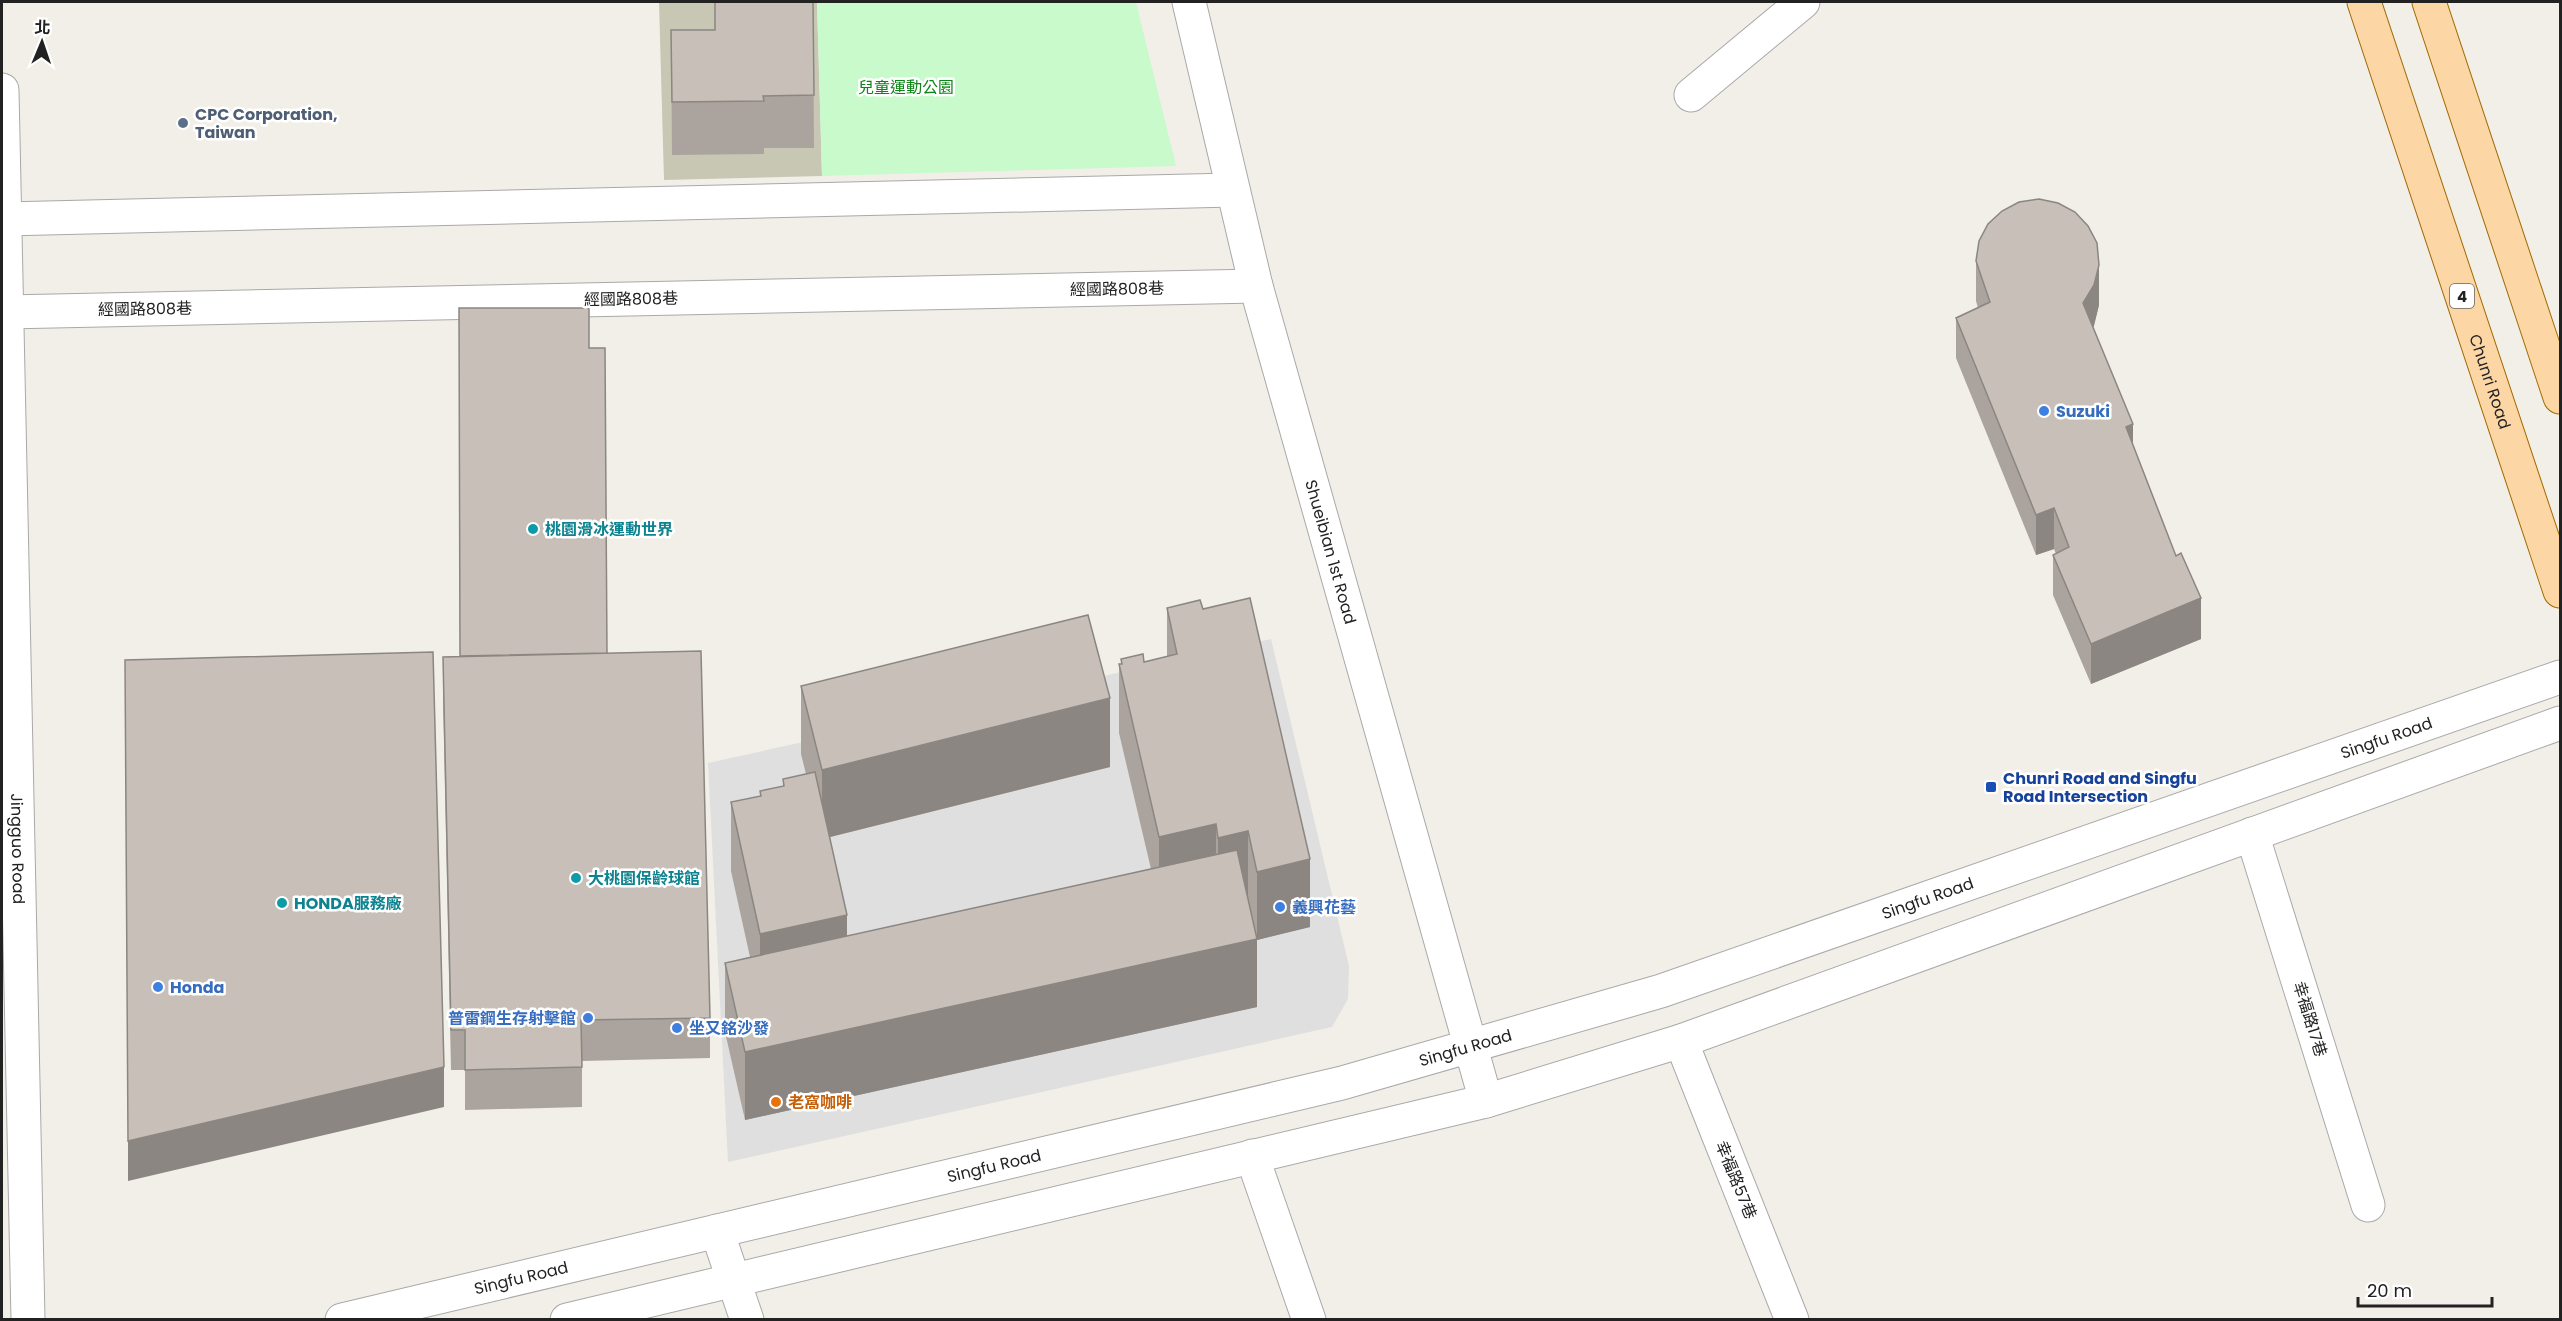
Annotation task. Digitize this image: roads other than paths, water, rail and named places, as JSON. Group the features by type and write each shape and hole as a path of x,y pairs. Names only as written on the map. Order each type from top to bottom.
{"main road":[{"name":"Chunri Road","path":"2364,2 2560,591"},
{"path":"2429,2 2560,397"}],"street":[{"name":"Shueibian 1st Road","path":"1189,2 1256,286 1486,1101"},
{"path":"1691,95 1803,2"},
{"name":"Jingguo Road","path":"2,90 28,1320"},
{"path":"4,219 1233,190"},
{"name":"經國路808巷","path":"6,312 1256,286"},
{"name":"Singfu Road","path":"342,1320 1330,1086 1470,1047 1661,991 2560,677"},
{"path":"567,1320 1486,1101 1681,1041 2560,723"},
{"name":"幸福路17巷","path":"2252,834 2368,1205"},
{"name":"幸福路57巷","path":"1681,1041 1791,1320"},
{"path":"1252,1156 1309,1320"},
{"path":"717,1231 747,1320"}],"place":[{"name":"CPC Corporation, Taiwan","path":"183,123"},
{"name":"Suzuki","path":"2044,411"},
{"name":"桃園滑冰運動世界","path":"533,529"},
{"name":"Chunri Road and Singfu Road Intersection","path":"1991,787"},
{"name":"大桃園保齡球館","path":"576,878"},
{"name":"HONDA服務廠","path":"282,903"},
{"name":"義興花藝","path":"1280,907"},
{"name":"Honda","path":"158,987"},
{"name":"普雷鋼生存射擊館","path":"588,1018"},
{"name":"坐又銘沙發","path":"677,1028"},
{"name":"老窩咖啡","path":"776,1102"}],"park label":[{"name":"兒童運動公園","path":"906,87"}]}
